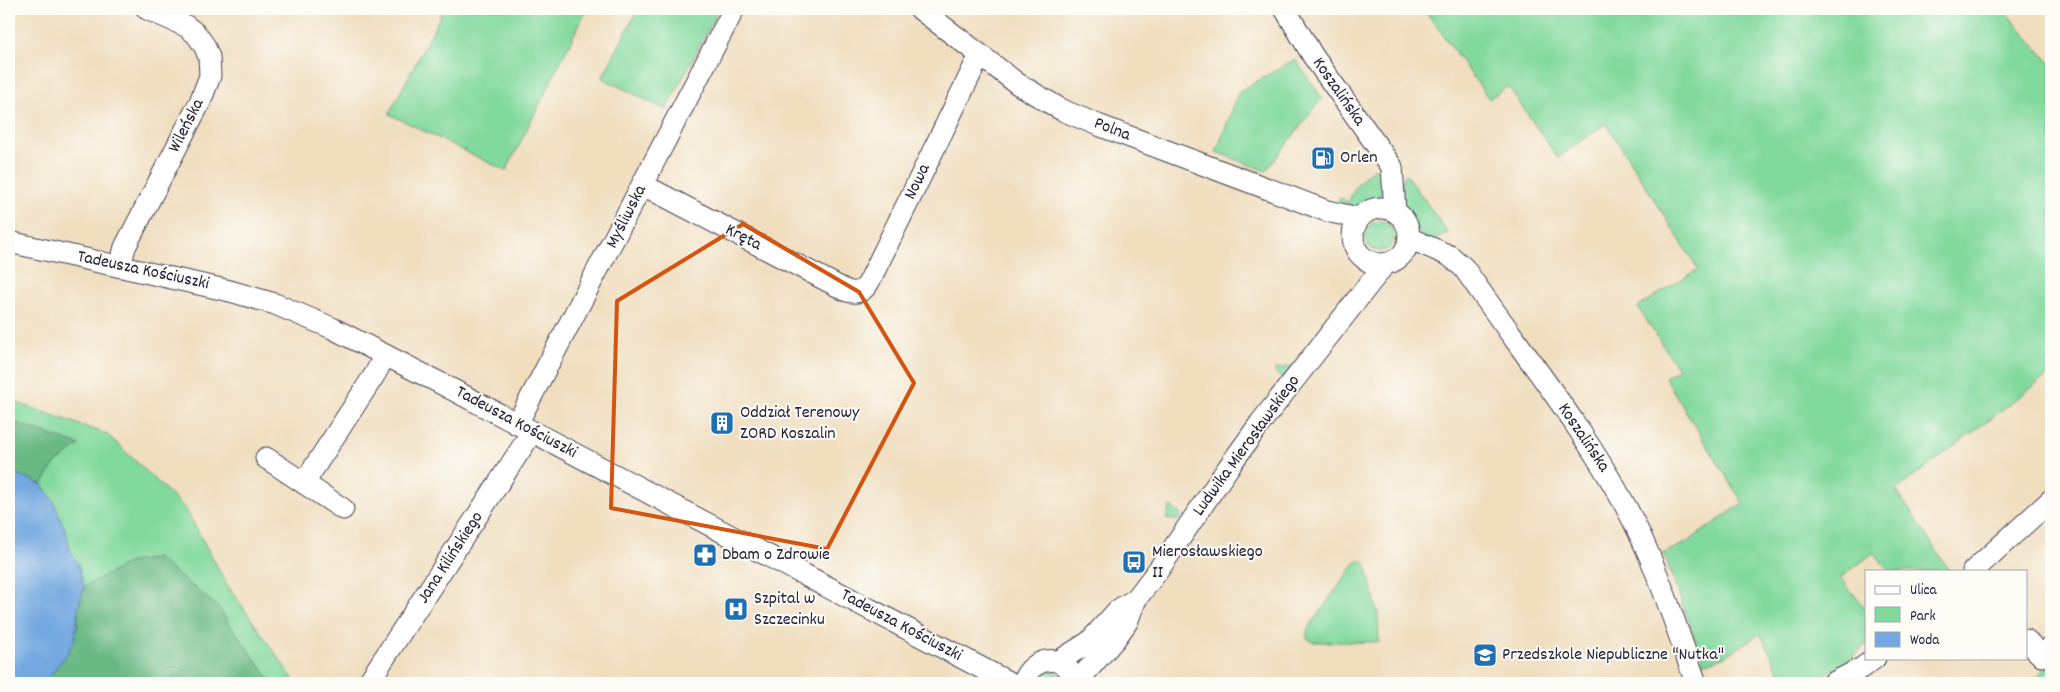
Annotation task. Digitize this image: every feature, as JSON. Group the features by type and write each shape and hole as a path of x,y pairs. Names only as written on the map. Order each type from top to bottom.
{"street":[{"name":"Wileńska","path":"120,266 125,247 200,102 210,76 209,57 204,45 196,34 186,26 147,9"},
{"name":"Myśliwska","path":"525,428 642,186 734,9"},
{"name":"Polna","path":"920,9 1024,88 1074,115 1327,211 1355,226"},
{"name":"Koszalińska","path":"1285,9 1313,56 1392,166 1393,173 1388,209"},
{"name":"Nowa","path":"844,290 857,292 867,286 981,56"},
{"name":"Kręta","path":"642,186 844,290"},
{"path":"1388,209 1403,218 1408,228 1409,238 1406,247 1394,261 1385,264 1368,261 1356,250 1355,226 1364,212 1388,209"},
{"name":"Koszalińska","path":"1409,238 1450,256 1464,268 1594,452 1626,507 1647,549 1696,683"},
{"name":"Tadeusza Kościuszki","path":"9,242 230,291 275,304 332,328 974,665 1010,679"},
{"path":"1360,294 1361,256"},
{"name":"Ludwika Mierosławskiego","path":"1076,683 1127,622 1136,599 1261,422 1385,264"},
{"path":"304,483 376,374 385,355"},
{"name":"Jana Kilińskiego","path":"368,683 525,428"},
{"path":"266,458 343,509"},
{"path":"1974,570 2051,500"},
{"name":"Ludwika Mierosławskiego","path":"1059,662 1089,642 1118,610 1136,599"},
{"path":"2028,642 2042,656 2051,648"},
{"path":"1010,679 1035,664 1046,660 1059,662 1067,667 1073,674 1076,683"},
{"path":"1832,683 1871,670"}],"highlighted area":[{"path":"743,224 859,292 914,383 827,549 611,508 617,301"}],"green space":[{"path":"444,9 587,9 506,171 389,114"},
{"path":"638,9 719,9 666,110 602,78"},
{"path":"1424,9 2003,9 2051,64 2051,373 1896,490 1949,570 1889,570 1873,553 1840,578 1865,608 1865,646 1846,663 1805,683 1784,683 1760,634 1724,657 1704,664 1664,553 1686,543 1743,503 1665,378 1678,369 1638,307 1698,269 1606,123 1558,158 1508,86 1489,99"},
{"path":"1295,59 1322,98 1266,171 1216,152 1239,92"},
{"path":"1378,168 1382,170 1383,184 1380,195 1374,203 1361,209 1337,203 1339,198 1349,202 1360,181 1369,172"},
{"path":"1406,174 1448,233 1431,242 1414,229 1406,216 1402,179"},
{"path":"1380,221 1391,225 1395,236 1391,247 1380,251 1369,247 1365,236 1369,225"},
{"path":"1295,366 1283,379 1274,372 1276,369"},
{"path":"9,400 107,434 185,508 228,586 296,683 9,683"},
{"path":"9,420 79,445 54,465 42,485 22,476 9,473"},
{"path":"1170,506 1180,514 1181,518 1178,521 1166,519"},
{"path":"157,558 217,606 272,683 44,683 78,627 78,609 84,587 130,562"},
{"path":"1361,560 1366,564 1378,614 1379,642 1313,642 1307,638 1307,630 1355,563"},
{"path":"2047,665 2051,669 2051,683 2032,683"},
{"path":"1047,671 1058,674 1062,677 1064,683 1034,683 1040,674"}],"water":[{"path":"9,473 22,476 42,485 53,500 67,534 70,550 78,564 84,587 78,609 75,639 66,656 44,683 9,683"}],"place":[{"name":"Orlen","path":"1323,158"},
{"name":"Oddział Terenowy ZORD Koszalin","path":"722,423"},
{"name":"Dbam o Zdrowie","path":"705,555"},
{"name":"Mierosławskiego II","path":"1134,562"},
{"name":"Szpital w Szczecinku","path":"736,609"},
{"name":"Przedszkole Niepubliczne \"Nutka\"","path":"1485,655"}]}
